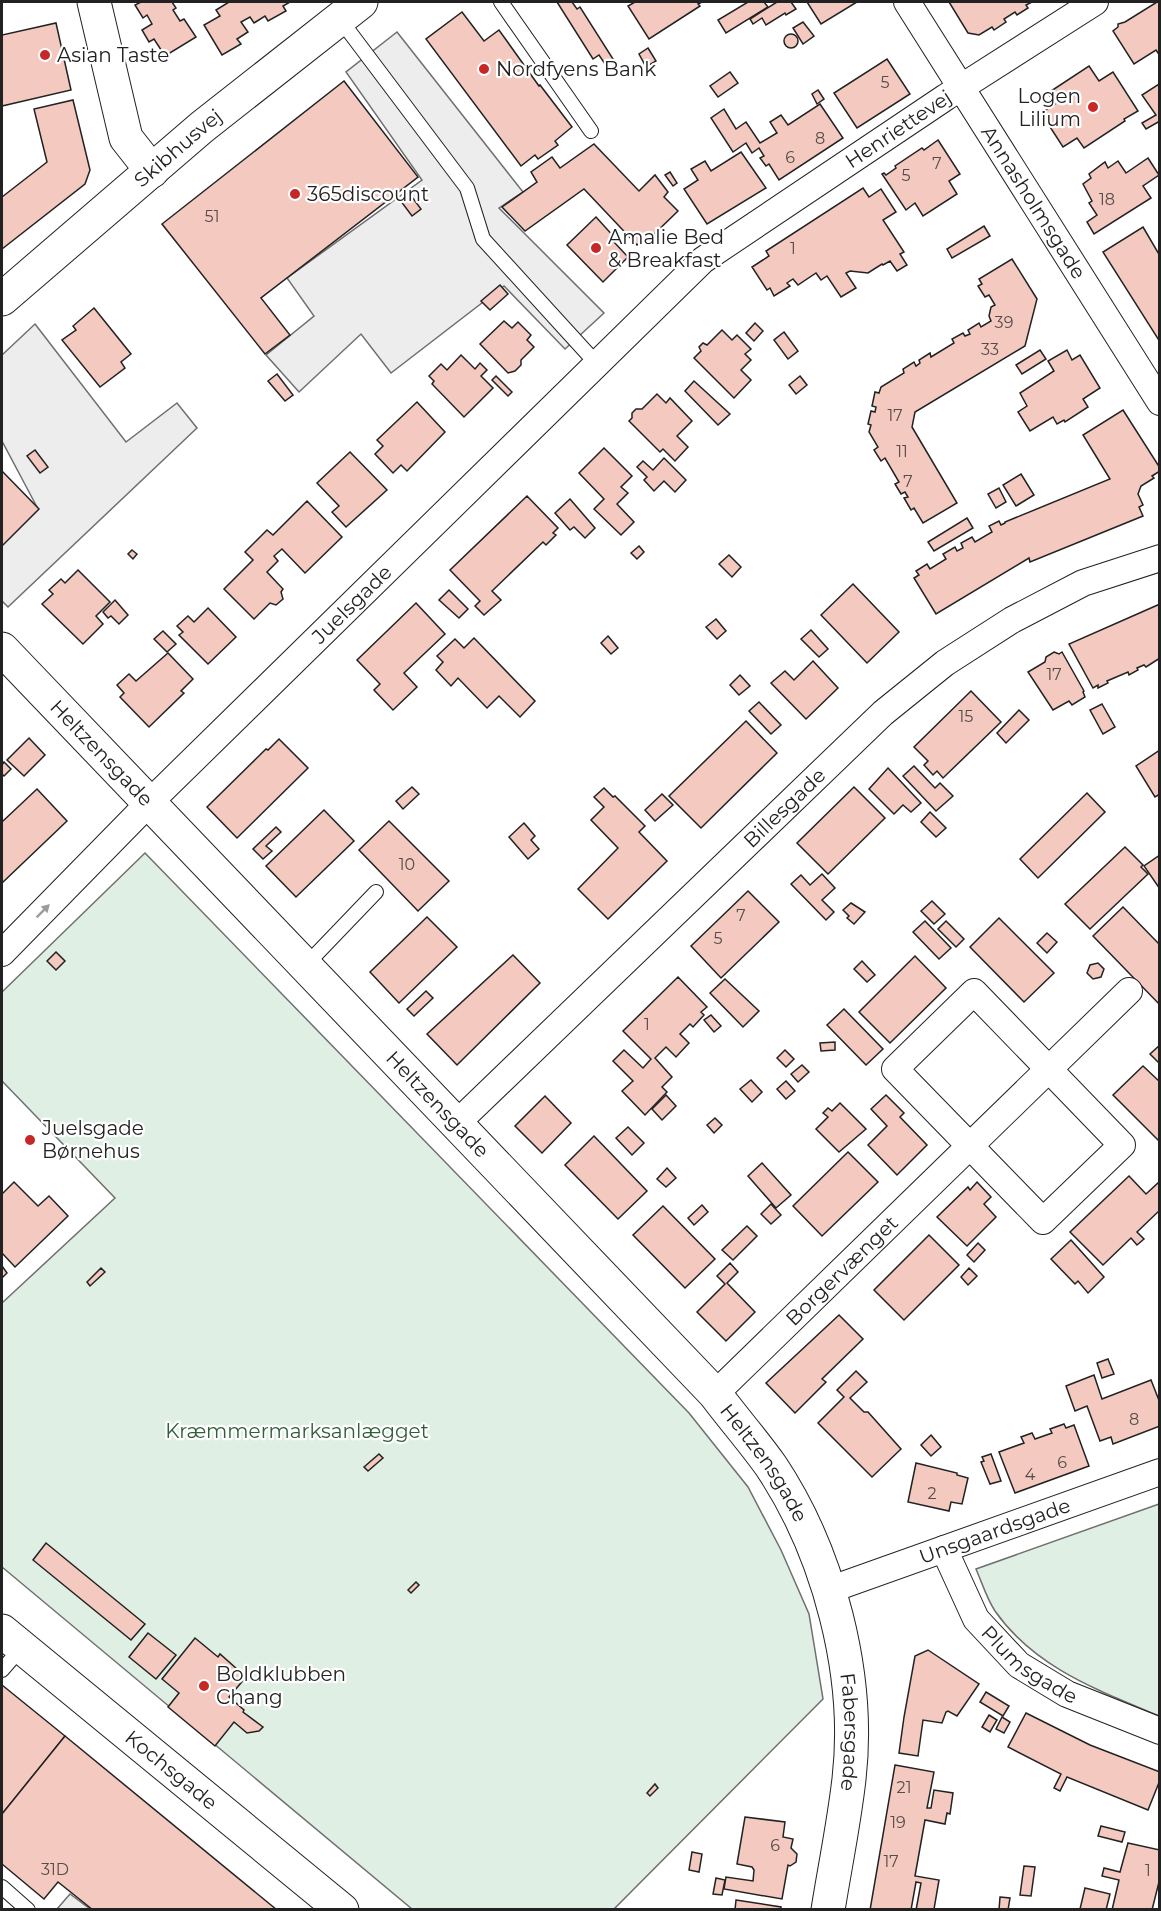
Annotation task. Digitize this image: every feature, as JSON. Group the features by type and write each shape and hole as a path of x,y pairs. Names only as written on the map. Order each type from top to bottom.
{"street":[{"path":"94,2 126,138 152,171"},
{"name":"Annasholmsgade","path":"908,2 1160,402"},
{"name":"Henriettevej","path":"703,260 961,87 1095,2"},
{"name":"Skibhusvej","path":"2,299 202,127 350,10"},
{"name":"Juelsgade","path":"2,952 149,802 703,260"},
{"name":"Billesgade","path":"456,1124 883,714 945,663 1012,620 1083,584 1160,558"},
{"name":"Heltzensgade","path":"2,649 715,1394 771,1467 805,1526 829,1590"},
{"name":"Borgervænget","path":"715,1394 1129,991"},
{"path":"974,992 1048,1069 1122,1144 1043,1221 895,1069 974,992"},
{"name":"Unsgaardsgade","path":"829,1590 1160,1472"},
{"name":"Plumsgade","path":"944,1549 976,1619 1019,1665 1067,1694 1160,1731"},
{"name":"Fabersgade","path":"828,1910 849,1779 852,1731 848,1675 841,1635 829,1590"},
{"name":"Kochsgade","path":"8,1649 342,1910"}],"lane":[{"path":"501,2 591,131"},
{"path":"350,10 467,188 483,239 597,363"},
{"path":"305,966 376,892"},
{"path":"2,1887 28,1910"}],"green space":[{"name":"Kræmmermarksanlægget","path":"145,853 689,1413 748,1487 781,1550 809,1614 823,1699 614,1909 412,1909 2,1567 2,1303 115,1198 2,1081 2,992"},
{"path":"1160,1504 1159,1716 1069,1675 1029,1648 995,1611 976,1569"}],"shaded area":[{"path":"397,32 523,192 499,208 604,313 565,349 504,286 391,373 361,334 299,392 266,355 314,316 287,278 422,180 346,72"},
{"path":"35,324 126,442 177,403 197,428 8,607 2,601 2,543 37,507 2,441 2,355"},
{"path":"70,1894 90,1909 57,1909"}],"building":[{"path":"141,2 172,2 176,8 173,10 180,21 184,19 196,37 165,56 154,39 149,42 142,30 152,24 147,15 143,18 135,5"},
{"path":"229,2 290,2 283,6 286,11 268,21 265,16 254,23 250,17 241,22 248,32 237,39 241,44 222,55 204,25 220,16 216,10"},
{"path":"557,2 572,2 577,9 580,7 613,59 605,64 599,55 593,59"},
{"path":"635,2 702,2 698,4 700,6 649,39 628,6"},
{"path":"748,2 764,2 768,7 726,33 718,20"},
{"path":"777,2 791,2 796,9 766,25 762,18 753,24 750,19"},
{"path":"807,2 857,2 821,24"},
{"path":"949,2 1032,2 1026,5 1028,8 1017,15 1015,12 1004,19 1006,22 994,30 992,27 979,35 968,33"},
{"path":"1160,2 1160,56 1156,50 1134,64 1113,31 1118,24"},
{"path":"462,12 484,41 499,30 572,127 555,141 558,145 538,159 535,155 521,166 426,39"},
{"path":"803,22 814,36 803,44 793,28"},
{"path":"56,23 71,90 2,106 2,35"},
{"path":"791,34 796,36 798,41 796,46 791,48 786,46 784,41 786,36"},
{"path":"648,48 656,61 646,67 639,54"},
{"path":"887,59 910,94 857,128 834,93"},
{"name":"Logen Lilium","path":"1089,66 1099,81 1113,72 1138,111 1084,148 1077,138 1063,147 1041,113 1055,104 1048,93"},
{"path":"730,72 738,83 718,97 710,86"},
{"path":"344,81 418,177 261,298 290,335 265,354 162,224"},
{"path":"1159,84 1160,121 1146,129 1142,123 1156,115 1142,95"},
{"path":"818,90 824,99 817,104 812,94"},
{"path":"73,100 90,170 85,184 2,249 2,197 47,162 34,109"},
{"path":"820,104 843,138 779,180 769,164 766,166 760,158 764,156 759,148 752,153 746,143 733,152 711,118 724,109 736,129 746,122 760,143 777,133 770,122 781,115 788,125"},
{"path":"938,140 960,174 949,181 957,194 923,216 915,203 906,210 882,174 886,175 896,168 895,166"},
{"path":"594,144 639,191 655,175 668,192 664,197 678,211 647,241 645,238 637,245 584,189 525,231 502,207 537,182 531,172 552,157 560,168"},
{"path":"741,152 766,188 707,224 684,189 698,180 691,169 705,161 711,171"},
{"path":"1148,158 1159,175 1143,186 1151,198 1094,234 1087,222 1097,215 1089,203 1092,201 1083,184 1091,178 1089,174 1105,162 1108,168 1118,161 1126,173"},
{"path":"670,172 677,183 673,186 665,175"},
{"path":"863,188 869,197 881,189 896,212 883,220 904,252 900,254 907,265 897,271 890,261 868,273 850,271 846,273 856,288 841,297 827,276 821,280 816,273 798,285 793,279 787,283 790,286 774,296 770,288 767,290 752,267 769,256 766,251"},
{"path":"409,193 421,209 412,216 400,200"},
{"path":"596,217 616,239 613,241 628,257 603,282 567,245"},
{"path":"984,226 990,236 952,258 947,249"},
{"path":"1143,227 1160,256 1160,342 1103,252"},
{"path":"1012,259 1037,299 1025,346 915,412 912,427 957,503 923,523 914,508 911,510 904,498 908,497 905,492 901,494 895,484 899,482 885,458 881,461 874,450 878,447 869,432 871,425 868,424 871,411 875,412 876,407 872,406 875,392 879,393 881,387 904,373 903,369 914,362 916,366 920,363 919,360 930,353 931,357 954,343 952,339 963,333 965,336 970,334 968,330 979,323 981,327 991,321 989,316 991,307 995,305 989,295 985,297 978,286 982,284 979,279"},
{"path":"500,285 508,294 490,310 481,301"},
{"path":"94,308 131,354 121,362 125,368 100,387 62,340 76,330 73,326"},
{"path":"504,321 512,328 518,322 531,335 527,340 534,347 521,360 521,365 515,371 508,373 480,344"},
{"path":"755,323 763,331 754,341 746,333"},
{"path":"722,330 732,340 737,335 751,349 745,354 751,360 741,370 751,380 734,398 694,358 701,351 699,347 703,343 707,345"},
{"path":"784,332 798,351 788,359 774,340"},
{"path":"1040,350 1046,359 1022,374 1016,365"},
{"path":"1067,350 1072,360 1080,355 1100,388 1083,399 1088,407 1065,422 1064,420 1057,424 1053,417 1030,431 1018,412 1027,406 1020,393 1054,371 1048,361"},
{"path":"461,355 475,369 480,363 487,370 481,376 493,388 464,417 432,384 434,381 429,376 441,364 447,370"},
{"path":"277,374 293,395 285,401 268,381"},
{"path":"496,376 512,392 508,396 492,380"},
{"path":"800,376 807,385 796,394 789,385"},
{"path":"694,381 730,414 718,425 685,391"},
{"path":"657,394 666,403 670,398 692,421 677,436 688,447 675,461 663,449 660,452 629,421 636,409 642,409"},
{"path":"417,402 445,432 407,471 401,465 393,473 375,454 383,446 377,440"},
{"path":"1123,410 1160,468 1160,471 1152,476 1154,478 1141,486 1138,494 1143,505 1139,507 1143,516 1030,562 1029,558 936,614 914,578 919,575 916,571 927,564 930,569 946,559 943,554 955,547 957,551 963,548 961,543 972,537 975,542 992,532 989,526 999,521 1001,525 1110,479 1083,435"},
{"path":"604,448 632,476 621,487 628,493 617,504 634,522 621,535 594,509 604,499 579,473"},
{"path":"35,450 48,467 40,473 27,456"},
{"path":"350,452 387,490 346,527 332,512 339,506 317,483"},
{"path":"664,458 686,480 675,492 664,481 654,491 644,480 647,477 637,467 643,461 653,470"},
{"path":"2,471 39,509 2,546"},
{"path":"1021,474 1034,495 1016,506 1003,485"},
{"path":"999,488 1006,502 996,508 988,494"},
{"path":"527,496 558,528 553,533 556,535 546,545 543,542 492,591 501,600 484,615 475,606 480,601 450,570"},
{"path":"570,499 595,528 585,538 574,527 570,530 555,513"},
{"path":"307,501 342,537 305,573 282,549 274,556 278,561 267,572 283,589 281,592 283,599 276,605 270,603 254,619 224,589 253,560 245,552 267,530 273,535"},
{"path":"967,518 973,528 934,551 928,542"},
{"path":"639,546 644,552 637,559 631,553"},
{"path":"132,550 137,554 133,559 128,554"},
{"path":"729,555 741,567 732,577 719,564"},
{"path":"78,570 110,602 96,616 103,624 83,644 42,604 53,594 49,590 61,579 65,583"},
{"path":"853,584 899,632 867,663 821,615"},
{"path":"449,590 468,609 459,618 439,600"},
{"path":"115,600 128,615 119,624 103,612"},
{"path":"416,603 445,634 404,673 417,687 393,710 374,690 380,684 357,660"},
{"path":"1160,604 1160,658 1146,667 1144,665 1137,668 1138,670 1129,675 1128,672 1107,681 1108,683 1098,688 1098,685 1093,688 1069,644"},
{"path":"208,608 236,637 208,664 179,635 183,632 177,626 188,616 194,622"},
{"path":"716,619 726,631 717,639 706,627"},
{"path":"811,630 828,649 819,657 801,639"},
{"path":"163,631 176,644 167,652 154,639"},
{"path":"608,636 618,648 611,654 601,643"},
{"path":"474,638 535,701 520,717 499,696 487,708 458,678 451,686 436,670 443,662 437,656 455,639 464,648"},
{"path":"1054,652 1059,654 1062,652 1084,691 1085,697 1072,705 1069,701 1053,710 1028,672 1045,662 1046,657"},
{"path":"168,653 193,679 181,691 184,693 149,727 120,697 124,693 117,685 129,674 136,681"},
{"path":"813,661 838,688 806,719 771,683 785,671 794,680"},
{"path":"740,675 750,686 739,695 730,685"},
{"path":"971,691 1001,722 943,778 937,771 933,775 924,765 928,761 914,747"},
{"path":"759,702 781,725 771,734 749,711"},
{"path":"1102,704 1115,727 1103,734 1090,710"},
{"path":"1019,710 1029,720 1006,743 997,733"},
{"path":"746,721 777,753 701,828 669,796"},
{"path":"29,738 45,755 24,776 7,760"},
{"path":"279,739 308,768 237,838 207,807"},
{"path":"1160,750 1160,794 1155,797 1136,766"},
{"path":"4,762 11,769 4,776 2,765"},
{"path":"914,766 935,788 940,783 953,796 936,811 903,776"},
{"path":"888,768 921,803 911,812 903,805 894,814 869,789"},
{"path":"412,787 419,794 403,809 396,801"},
{"path":"854,787 885,818 828,874 797,843"},
{"path":"604,788 645,826 639,832 667,861 608,919 578,889 618,848 591,820 604,807 594,797"},
{"path":"37,789 67,821 2,883 2,820"},
{"path":"1087,793 1105,812 1038,878 1020,859"},
{"path":"662,794 673,805 655,821 645,810"},
{"path":"324,810 354,841 296,897 266,866"},
{"path":"930,812 946,828 936,837 921,822"},
{"path":"389,821 449,881 418,911 359,850"},
{"path":"524,823 535,836 531,840 539,849 528,859 509,837"},
{"path":"276,827 281,832 266,846 272,851 263,859 253,849"},
{"path":"1125,847 1143,865 1141,867 1148,874 1090,929 1065,904"},
{"path":"1160,855 1160,889 1144,866"},
{"path":"822,874 835,888 822,900 834,912 826,920 791,884 801,875 810,885"},
{"path":"748,891 779,922 721,978 691,946"},
{"path":"932,901 945,914 934,924 921,911"},
{"path":"851,903 865,912 854,924 843,910"},
{"path":"1123,907 1160,945 1160,1005 1093,936"},
{"path":"427,917 457,947 399,1003 370,972"},
{"path":"999,918 1054,973 1024,1002 970,947"},
{"path":"925,921 951,948 939,959 913,932"},
{"path":"946,921 964,939 956,947 938,929"},
{"path":"1047,933 1057,942 1047,953 1037,943"},
{"path":"56,952 65,961 56,970 47,961"},
{"path":"513,955 540,983 457,1065 427,1034"},
{"path":"915,956 946,988 890,1043 859,1012"},
{"path":"862,961 875,975 867,982 854,969"},
{"path":"1098,963 1104,969 1101,977 1093,979 1087,973 1090,965"},
{"path":"678,977 707,1007 701,1012 704,1015 693,1027 690,1024 680,1034 689,1043 676,1057 666,1047 655,1058 672,1077 662,1087 667,1092 645,1115 622,1091 633,1081 613,1061 624,1050 643,1068 651,1059 623,1031"},
{"path":"725,979 759,1011 743,1027 710,993"},
{"path":"426,991 433,998 414,1016 407,1009"},
{"path":"844,1009 883,1049 866,1065 827,1025"},
{"path":"711,1015 721,1026 714,1032 704,1020"},
{"path":"835,1042 835,1050 821,1051 820,1043"},
{"path":"1160,1045 1160,1064 1150,1054"},
{"path":"785,1050 794,1059 786,1067 777,1058"},
{"path":"802,1065 809,1072 798,1082 791,1074"},
{"path":"1143,1066 1160,1082 1160,1142 1113,1095"},
{"path":"751,1080 762,1092 752,1102 740,1089"},
{"path":"786,1081 795,1091 786,1099 777,1089"},
{"path":"666,1095 676,1106 662,1120 652,1109"},
{"path":"886,1095 904,1113 900,1117 927,1145 897,1175 868,1145 887,1126 871,1109"},
{"path":"545,1096 571,1123 542,1153 515,1126"},
{"path":"840,1103 866,1129 839,1152 816,1129 828,1117 823,1113 828,1108 832,1111"},
{"path":"715,1118 722,1125 714,1133 707,1125"},
{"path":"628,1127 644,1143 632,1155 616,1138"},
{"path":"594,1136 647,1191 618,1219 565,1165"},
{"path":"848,1152 878,1182 822,1236 793,1206"},
{"path":"762,1163 791,1195 776,1208 748,1176"},
{"path":"667,1168 676,1178 666,1187 657,1179"},
{"path":"1129,1176 1146,1194 1158,1183 1160,1184 1160,1210 1137,1232 1144,1239 1137,1245 1131,1238 1103,1265 1070,1232"},
{"path":"14,1182 38,1206 49,1196 68,1216 15,1267 2,1253 2,1194"},
{"path":"977,1182 991,1197 984,1204 996,1217 967,1246 937,1217 968,1187 970,1190"},
{"path":"771,1204 781,1215 771,1224 761,1214"},
{"path":"702,1205 708,1212 694,1225 688,1218"},
{"path":"663,1206 715,1259 685,1288 633,1235"},
{"path":"747,1226 757,1236 733,1260 722,1250"},
{"path":"929,1235 959,1265 904,1320 874,1290"},
{"path":"1071,1240 1104,1277 1088,1293 1078,1281 1075,1284 1051,1259"},
{"path":"978,1243 985,1250 974,1262 967,1255"},
{"path":"730,1263 738,1272 727,1283 755,1312 726,1341 697,1312 725,1284 717,1276"},
{"path":"2,1266 7,1273 2,1278"},
{"path":"101,1268 105,1272 90,1286 87,1282"},
{"path":"969,1268 977,1276 968,1285 961,1277"},
{"path":"839,1315 863,1339 822,1379 826,1382 795,1413 766,1383"},
{"path":"1108,1359 1114,1374 1102,1378 1097,1363"},
{"path":"856,1371 867,1382 850,1398 864,1412 868,1412 901,1449 872,1477 818,1423 844,1397 837,1390"},
{"path":"1094,1375 1102,1399 1151,1380 1160,1403 1160,1426 1113,1444 1111,1437 1100,1441 1087,1406 1075,1411 1066,1386"},
{"path":"1064,1424 1066,1428 1074,1425 1089,1466 1015,1493 999,1452 1024,1443 1021,1437 1032,1433 1035,1439 1052,1433 1050,1429"},
{"path":"931,1435 941,1447 931,1456 921,1445"},
{"path":"379,1454 383,1458 368,1471 364,1467"},
{"path":"991,1454 1001,1481 990,1484 981,1462 984,1461 982,1457"},
{"path":"916,1463 968,1478 962,1504 951,1502 949,1511 908,1502"},
{"path":"46,1543 145,1624 131,1640 33,1560"},
{"path":"416,1582 419,1585 411,1593 408,1590"},
{"path":"148,1633 176,1655 156,1679 129,1657"},
{"name":"Boldklubben Chang","path":"195,1638 218,1657 220,1654 246,1677 229,1697 244,1710 243,1712 263,1727 259,1731 247,1733 234,1722 215,1746 168,1707 179,1693 162,1679"},
{"path":"928,1650 979,1684 957,1716 948,1711 942,1723 923,1720 918,1756 899,1753 915,1656"},
{"path":"2,1685 65,1736 2,1814"},
{"path":"986,1692 1009,1706 1003,1716 980,1702"},
{"path":"1026,1713 1090,1745 1160,1772 1160,1780 1148,1810 1067,1777 1060,1791 1054,1788 1061,1774 1008,1747"},
{"path":"989,1715 997,1720 990,1732 982,1727"},
{"path":"1002,1717 1010,1722 1004,1733 996,1729"},
{"path":"65,1736 277,1910 93,1910 58,1882 44,1899 2,1864 2,1814"},
{"path":"895,1765 934,1772 927,1808 931,1808 934,1790 953,1793 950,1814 947,1813 945,1824 925,1820 915,1876 939,1880 934,1909 936,1910 916,1910 921,1883 916,1882 911,1910 870,1910"},
{"path":"655,1784 658,1788 650,1796 647,1793"},
{"path":"745,1817 785,1822 783,1837 793,1839 791,1848 797,1854 796,1862 788,1865 782,1899 724,1889 726,1877 753,1881 752,1867 737,1864"},
{"path":"1101,1826 1125,1832 1122,1842 1098,1836"},
{"path":"1128,1843 1160,1850 1160,1878 1152,1910 1112,1910 1119,1880 1102,1876 1104,1868 1120,1872"},
{"path":"692,1852 702,1854 699,1872 689,1870"},
{"path":"1024,1866 1035,1867 1031,1896 1020,1895"},
{"path":"716,1878 725,1880 722,1895 713,1894"},
{"path":"1085,1888 1110,1894 1106,1910 1080,1909"},
{"path":"1000,1897 1010,1898 1008,1910 999,1910"},
{"path":"736,1900 781,1907 781,1910 735,1910"}],"place":[{"name":"Asian Taste","path":"45,55"},
{"name":"Nordfyens Bank","path":"484,69"},
{"name":"Logen Lilium","path":"1093,107"},
{"name":"365discount","path":"295,194"},
{"name":"Amalie Bed & Breakfast","path":"596,248"},
{"name":"Juelsgade Børnehus","path":"30,1140"},
{"name":"Boldklubben Chang","path":"204,1686"}]}
